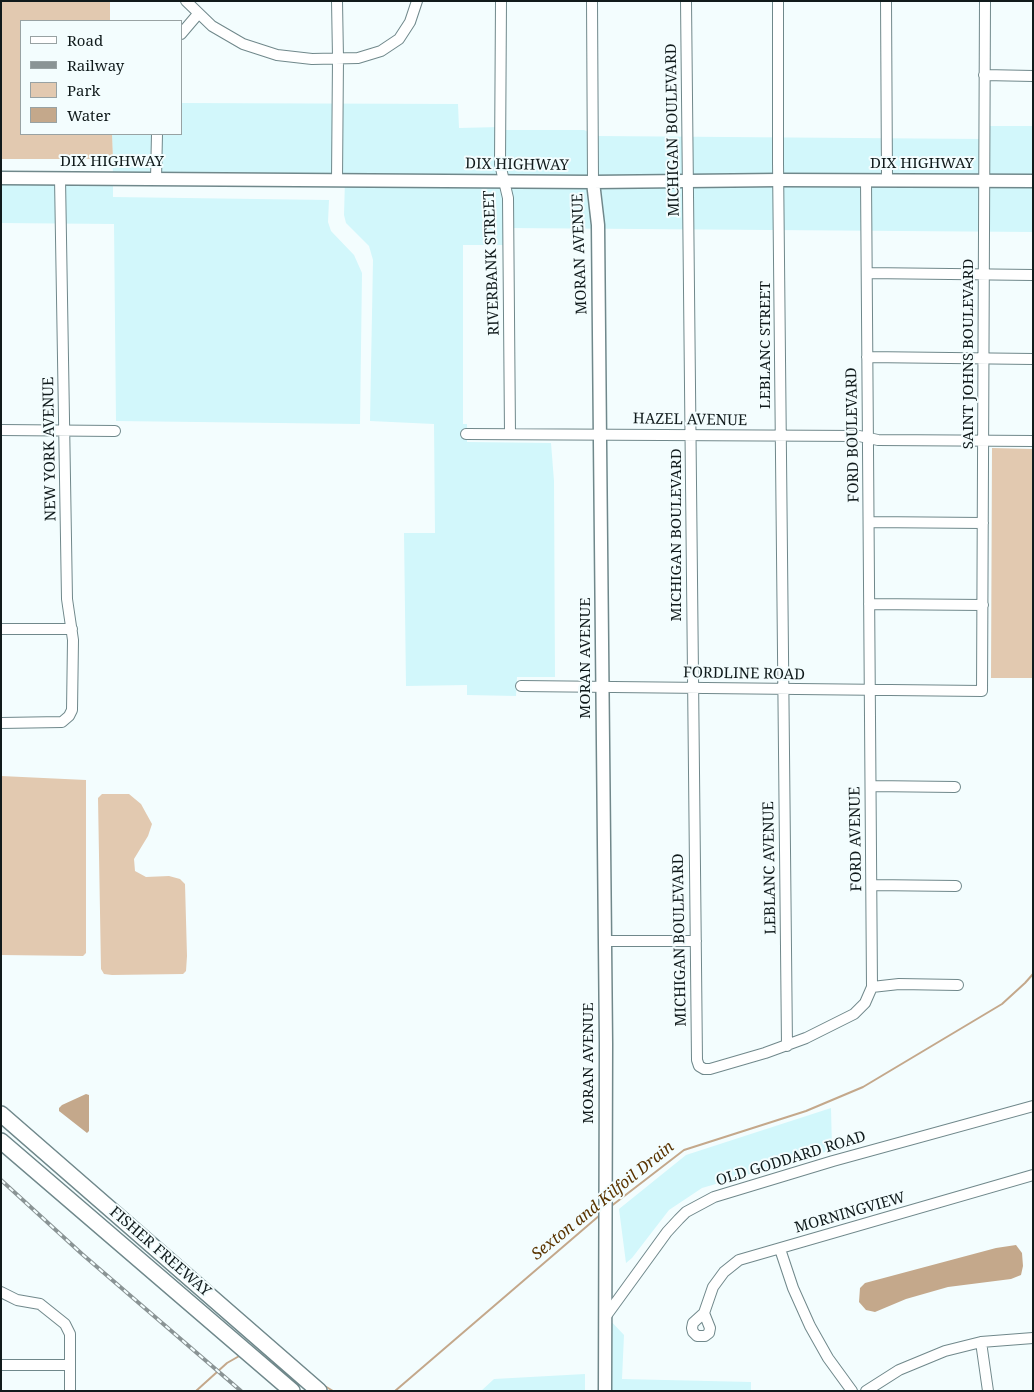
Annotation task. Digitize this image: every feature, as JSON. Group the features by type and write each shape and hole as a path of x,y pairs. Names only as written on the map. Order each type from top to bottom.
{"highway":[{"name":"FISHER FREEWAY","path":"1,1114 319,1391"},
{"name":"FISHER FREEWAY","path":"1,1140 292,1391"}],"main road":[{"name":"DIX HIGHWAY","path":"1,178 504,182 1033,181"},
{"name":"MORAN AVENUE","path":"593,182 598,225 605,940 605,1391"}],"street":[{"path":"186,1 198,14 227,36 260,50 296,58 365,57 388,48 399,39 408,26 417,1"},
{"path":"337,1 337,180"},
{"name":"RIVERBANK STREET","path":"501,1 500,164 508,198 510,434"},
{"name":"MORAN AVENUE","path":"592,1 593,182"},
{"name":"MICHIGAN BOULEVARD","path":"686,1 697,1060 701,1067 710,1069 787,1046"},
{"name":"LEBLANC STREET","path":"778,1 783,689"},
{"path":"886,1 887,180"},
{"name":"SAINT JOHNS BOULEVARD","path":"968,692 982,692 985,1"},
{"path":"182,33 198,14"},
{"path":"984,75 1033,76"},
{"path":"156,179 157,135"},
{"name":"NEW YORK AVENUE","path":"1,723 62,722 71,714 72,706 72,629 67,599 60,178"},
{"name":"FORD BOULEVARD","path":"866,180 870,690"},
{"path":"867,273 1033,276"},
{"path":"867,357 1033,359"},
{"path":"1,430 115,431"},
{"name":"HAZEL AVENUE","path":"466,434 860,436 878,440 1033,441"},
{"path":"869,522 983,523"},
{"path":"869,604 983,605"},
{"path":"1,629 72,629"},
{"name":"FORDLINE ROAD","path":"521,686 968,692"},
{"name":"LEBLANC AVENUE","path":"783,689 787,1046"},
{"name":"FORD AVENUE","path":"870,690 872,987"},
{"path":"871,786 955,787"},
{"path":"872,885 956,886"},
{"path":"605,940 696,941"},
{"path":"787,1046 854,1014 865,1003 872,987 899,984 958,985"},
{"name":"OLD GODDARD ROAD","path":"606,1316 672,1225 686,1212 714,1197 833,1161 1033,1106"},
{"name":"MORNINGVIEW","path":"704,1313 713,1287 719,1277 739,1260 1033,1175"},
{"path":"780,1249 792,1288 810,1326 828,1358 852,1391"},
{"path":"1,1292 17,1300 40,1304 66,1324 70,1334 70,1391"},
{"path":"866,1391 887,1376 945,1350 980,1342 1033,1338"},
{"path":"980,1342 988,1391"},
{"path":"1,1366 70,1365"}],"shaded area":[{"path":"182,103 458,104 459,128 500,127 501,130 584,130 598,136 984,139 985,126 1033,126 1033,232 508,228 508,245 463,245 463,424 467,424 467,442 551,443 554,481 555,677 517,677 516,696 467,695 467,685 406,686 404,533 435,533 434,424 370,421 373,260 369,246 346,223 344,215 345,180 113,179 113,197 329,200 328,222 331,231 354,255 362,273 360,424 116,421 114,224 1,223 1,178 113,178 112,135 182,135"},
{"path":"831,1108 832,1150 702,1188 669,1210 632,1258 626,1263 619,1209 686,1155"},
{"path":"606,1316 624,1335 622,1379 751,1382 751,1391 605,1391"},
{"path":"585,1374 585,1391 481,1391 494,1379"}],"green space":[{"path":"1,1 110,1 110,20 20,20 20,135 112,135 113,159 1,159"},
{"path":"992,448 1033,449 1033,678 991,678"},
{"path":"1,776 86,780 86,953 83,956 1,955"},
{"path":"102,794 129,794 141,804 152,824 148,836 134,859 135,871 146,877 169,876 180,879 185,884 187,956 186,971 183,974 112,975 104,974 101,969 98,798"}],"water":[{"path":"86,1094 89,1095 89,1131 87,1133 59,1111 62,1105"},
{"path":"1016,1245 1022,1253 1023,1266 1021,1275 1011,1279 948,1287 906,1299 875,1312 866,1310 859,1302 860,1288 865,1283 996,1248"}],"waterway":[{"name":"Sexton and Kilfoil Drain","path":"610,1207 684,1150 806,1111 863,1087 1002,1004 1033,974"},
{"name":"Sexton and Kilfoil Drain","path":"395,1391 600,1215"},
{"name":"Sexton and Kilfoil Drain","path":"196,1391 227,1363 241,1355"},
{"name":"Sexton and Kilfoil Drain","path":"323,1385 333,1391"}],"railway":[{"path":"1,1180 82,1254 241,1391"}]}
